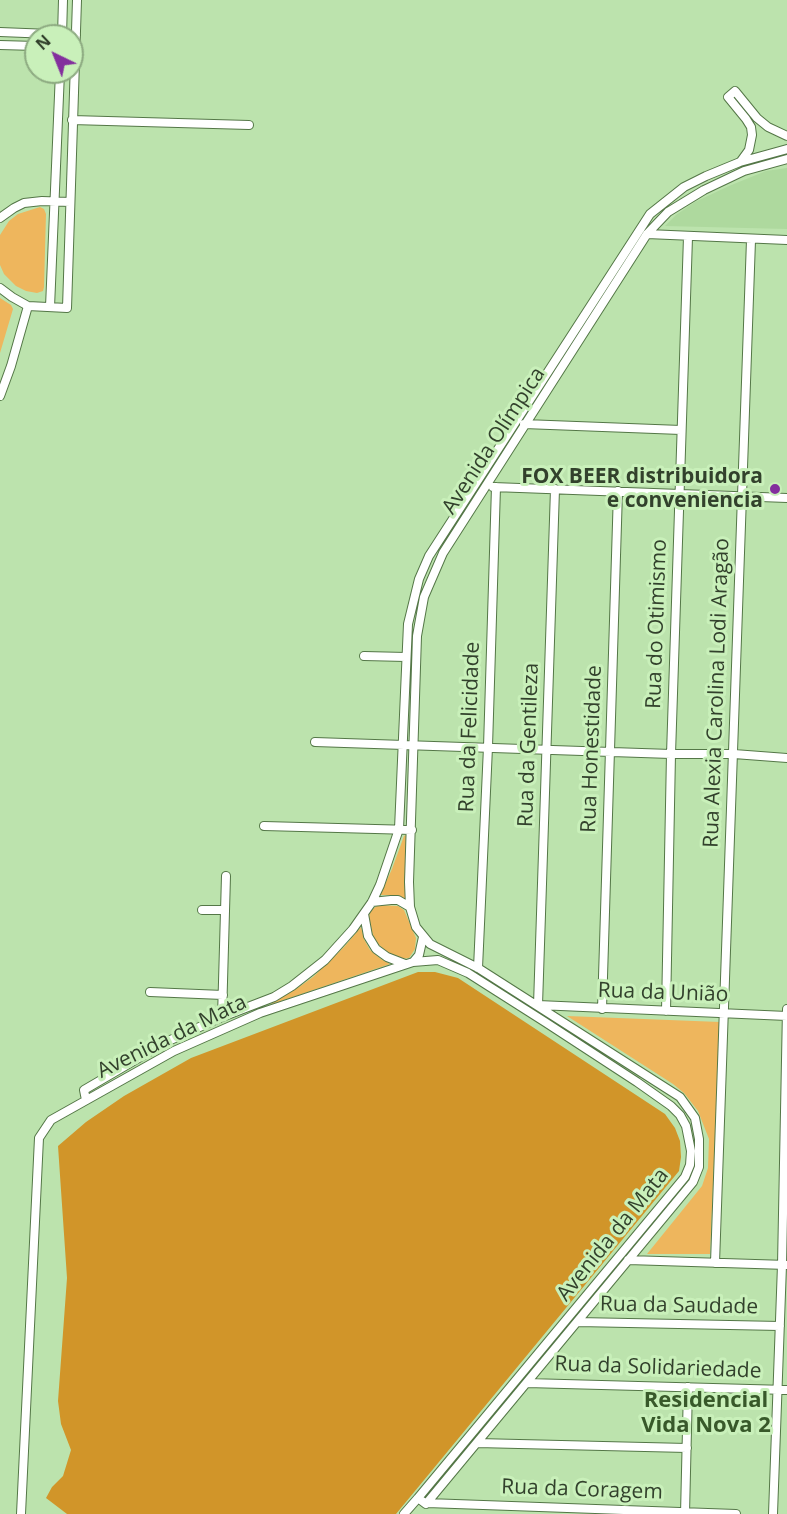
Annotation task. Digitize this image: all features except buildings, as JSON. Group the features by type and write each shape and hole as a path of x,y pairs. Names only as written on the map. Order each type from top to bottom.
{"street":[{"path":"62,24 63,0"},
{"path":"76,24 77,0"},
{"path":"0,32 24,33"},
{"path":"0,45 24,46"},
{"path":"50,307 59,84"},
{"path":"0,288 28,306 67,308 72,84"},
{"path":"740,162 745,157 751,143 751,127 731,94 768,127 787,136"},
{"path":"72,120 249,125"},
{"name":"Avenida Olímpica","path":"395,846 399,829 404,745 405,657 409,614 419,579 429,556 650,214 684,187 706,176 740,162 787,149"},
{"name":"Avenida Olímpica","path":"410,907 415,664 419,615 424,597 443,553 647,234 668,212 704,190 744,171 787,159"},
{"path":"0,218 24,203 70,202"},
{"path":"647,234 787,240"},
{"name":"Rua do Otimismo","path":"666,1011 671,754 688,237"},
{"name":"Rua Alexia Carolina Lodi Aragão","path":"715,1263 751,240"},
{"path":"0,396 28,306"},
{"path":"515,422 681,430"},
{"path":"473,486 787,498"},
{"name":"Rua da Felicidade","path":"478,968 496,487"},
{"name":"Rua da Gentileza","path":"539,1003 555,489"},
{"name":"Rua Honestidade","path":"602,1009 618,491"},
{"path":"364,656 405,657"},
{"path":"315,742 671,754 734,754 787,758"},
{"path":"264,826 412,830"},
{"name":"Avenida da Mata","path":"395,846 386,872 364,914 325,960 292,986 274,997 166,1042 84,1090 86,1100 174,1052 260,1014 410,963 438,960 468,973 637,1082 680,1115 689,1138 691,1160 680,1185 404,1514"},
{"path":"222,1017 226,876"},
{"path":"364,914 368,936 376,949 387,957 410,963 419,955 423,937 416,927 410,907 398,900 372,902"},
{"path":"202,910 225,910"},
{"name":"Avenida da Mata","path":"423,937 434,946 539,1003 667,1087 680,1097 695,1118 700,1150 699,1167 693,1182 427,1503"},
{"path":"150,992 223,995"},
{"name":"Rua da União","path":"539,1003 602,1009 787,1016"},
{"path":"774,1514 777,1390 784,1265 787,1009"},
{"path":"21,1514 39,1138 51,1120 86,1100"},
{"path":"617,1259 784,1265"},
{"name":"Rua da Saudade","path":"578,1322 780,1326"},
{"name":"Rua da Solidariedade","path":"527,1383 787,1390"},
{"path":"685,1513 688,1387"},
{"path":"477,1443 687,1448"},
{"path":"418,1498 427,1503"},
{"name":"Rua da Coragem","path":"427,1503 557,1510 736,1514"}],"shaded area":[{"path":"787,168 787,229 665,226 695,202 766,171"},
{"path":"40,207 46,214 44,287 43,291 37,293 16,286 4,274 0,265 0,235 9,221 18,214"},
{"path":"0,298 13,309 0,353"},
{"path":"406,835 405,899 394,895 380,895 404,836"},
{"path":"378,905 398,906 404,910 416,938 415,949 409,958 401,959 390,954 379,945 373,936 369,918 370,911"},
{"path":"361,927 370,950 390,964 269,1005 313,977"},
{"path":"418,972 435,972 458,978 665,1114 675,1128 680,1141 679,1171 396,1514 67,1514 46,1498 52,1487 63,1476 71,1450 61,1424 58,1401 67,1278 58,1146 86,1122 124,1096 191,1058"},
{"path":"567,1016 720,1022 710,1254 647,1254 702,1186 708,1168 709,1139 698,1111 684,1093 673,1084"}],"place":[{"name":"FOX BEER distribuidora e conveniencia","path":"775,489"}],"district":[{"name":"Residencial Vida Nova 2","path":"706,1414"}]}
